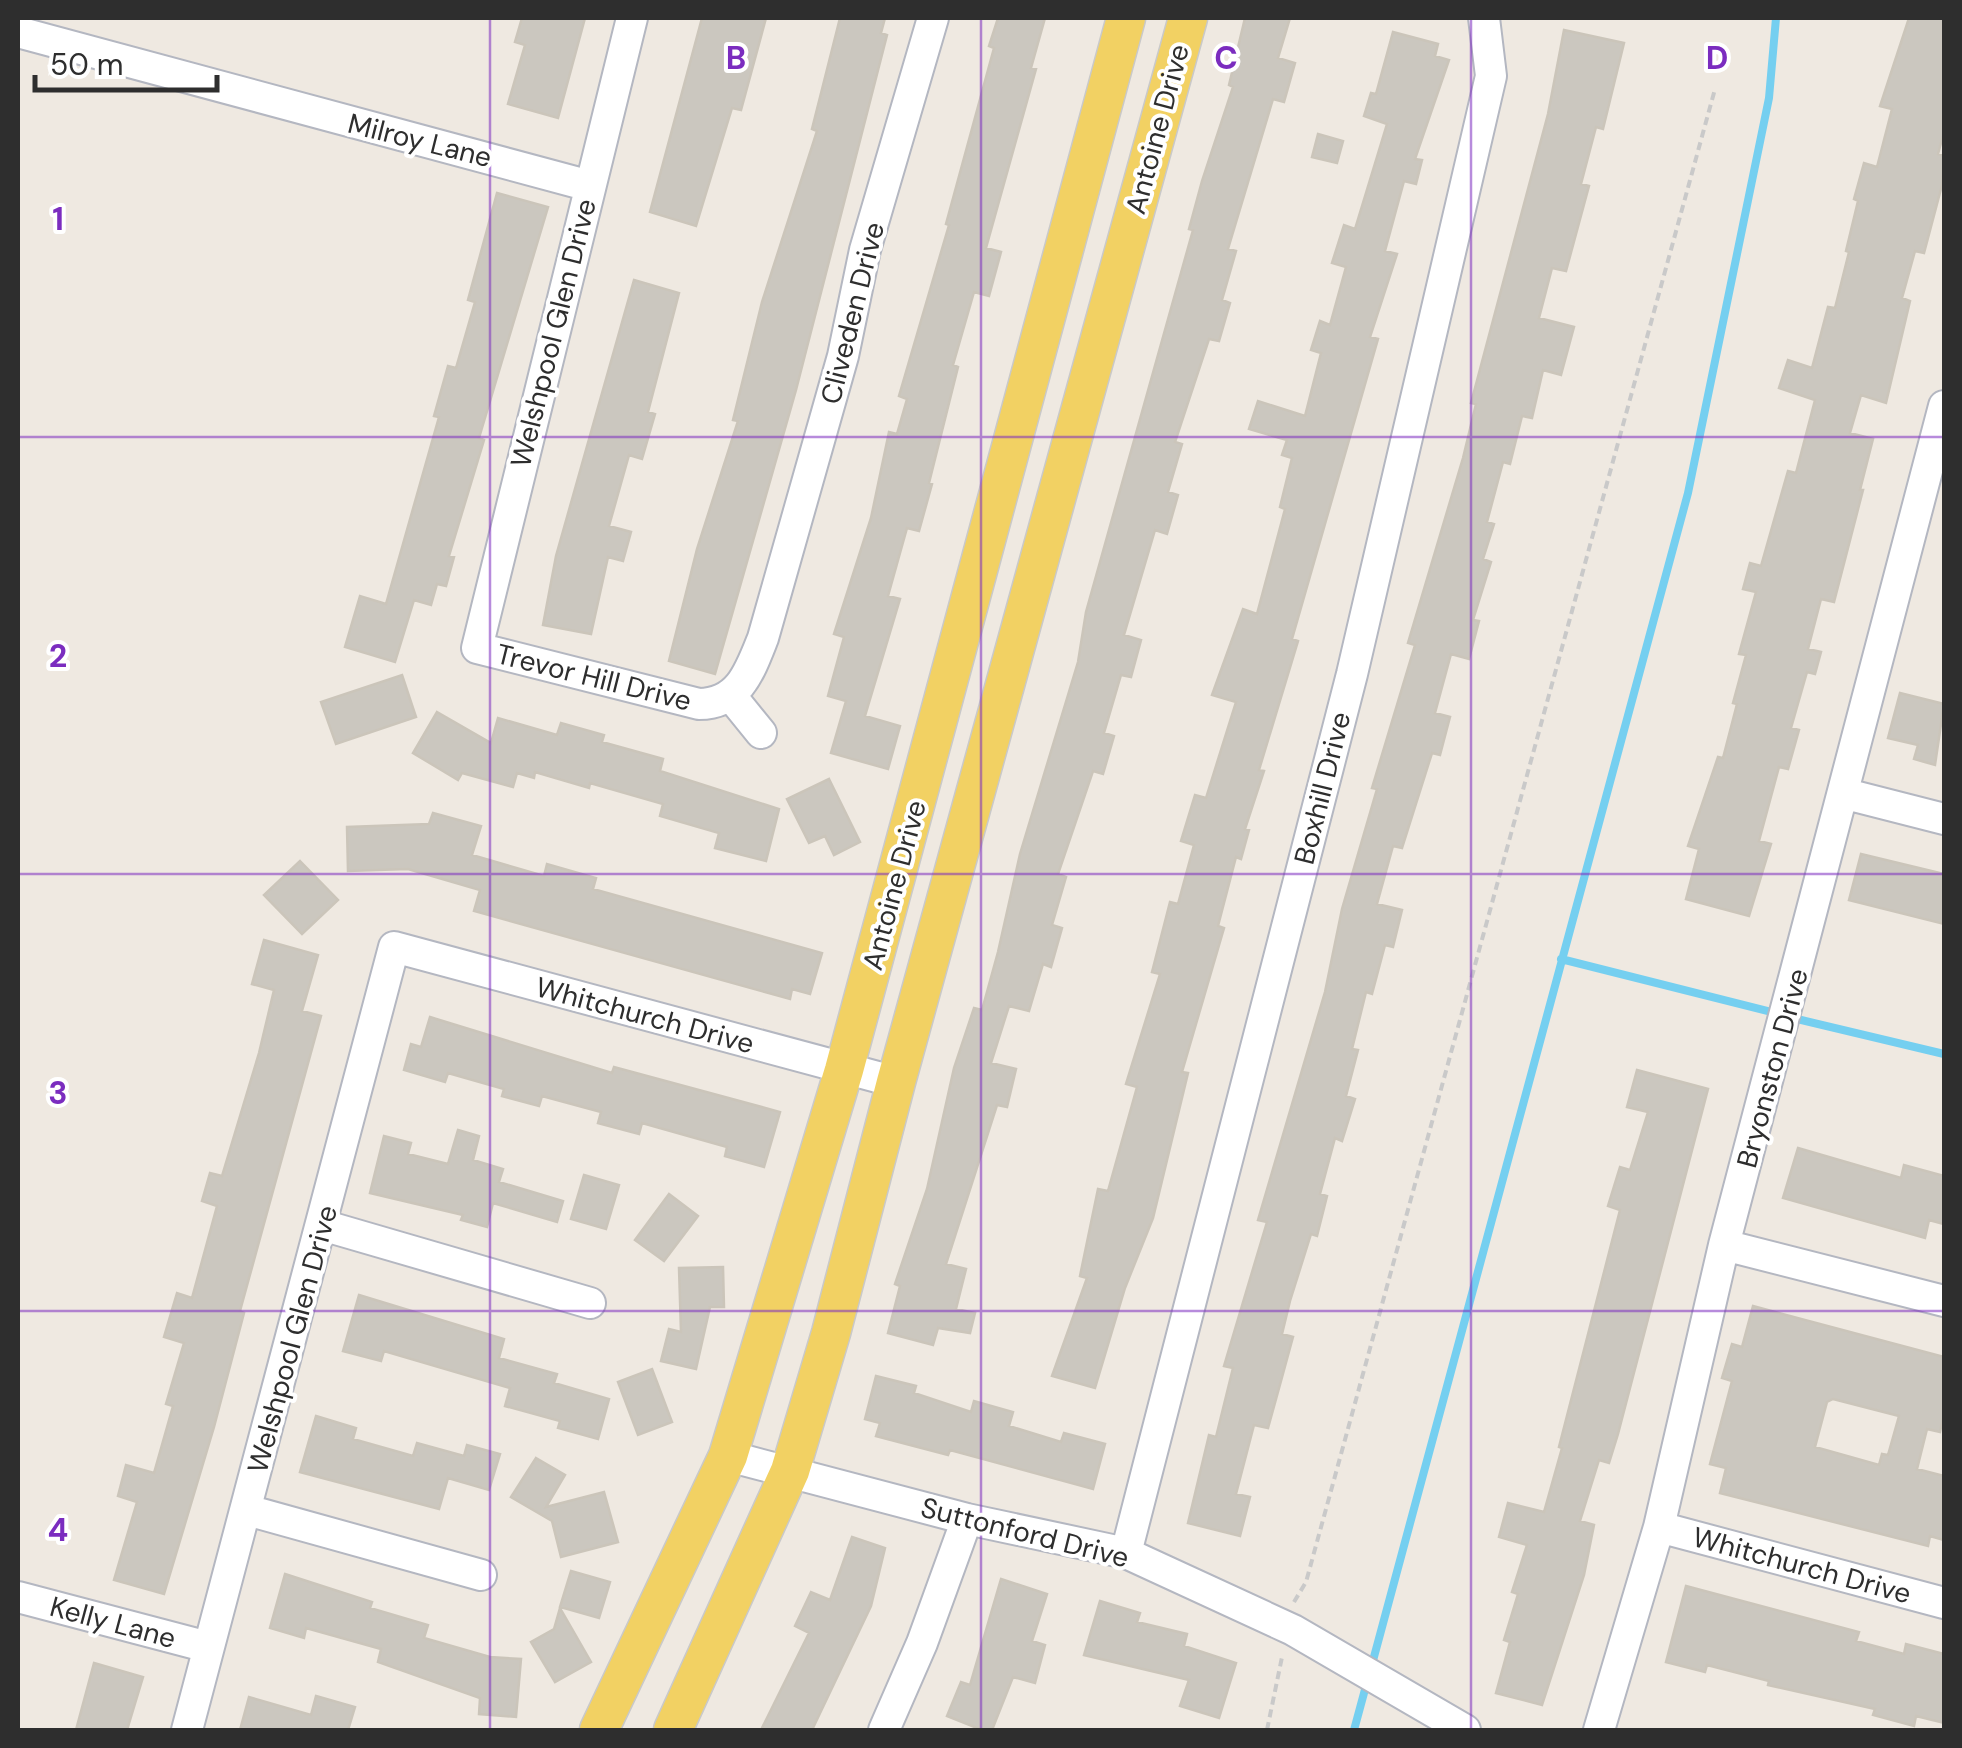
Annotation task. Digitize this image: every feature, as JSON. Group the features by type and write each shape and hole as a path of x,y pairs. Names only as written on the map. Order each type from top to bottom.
{"main road":[{"name":"Antoine Drive","path":"600,1730 728,1456 844,1070 1126,18"},
{"name":"Antoine Drive","path":"673,1730 790,1471 831,1333 896,1082 1188,18"},
{"path":"1065,234 1123,251"},
{"path":"960,643 1014,658"}],"street":[{"name":"Welshpool Glen Drive","path":"477,648 632,18"},
{"name":"Cliveden Drive","path":"772,608 843,356 865,250 933,18"},
{"name":"Boxhill Drive","path":"1126,1553 1392,501 1490,76 1484,18"},
{"name":"Milroy Lane","path":"18,32 590,186"},
{"name":"Bryonston Drive","path":"1599,1730 1659,1527 1724,1245 1790,997 1931,506 1944,406"},
{"name":"Trevor Hill Drive","path":"477,648 699,704 716,704 732,696 754,662 772,608"},
{"path":"732,696 761,733"},
{"path":"1846,794 1944,819"},
{"name":"Welshpool Glen Drive","path":"187,1730 394,947"},
{"name":"Whitchurch Drive","path":"394,947 896,1082"},
{"path":"322,1225 590,1303"},
{"path":"1724,1245 1944,1300"},
{"name":"Suttonford Drive","path":"728,1456 966,1519 1126,1553 1286,1628 1398,1688 1465,1730"},
{"path":"247,1510 481,1576"},
{"path":"884,1730 922,1642 966,1519"},
{"name":"Whitchurch Drive","path":"1659,1527 1944,1603"},
{"name":"Kelly Lane","path":"18,1597 208,1647"}],"path":[{"path":"1267,1730 1283,1667 1286,1628 1306,1582 1714,89"}],"building":[{"path":"522,18 585,18 558,118 508,104 525,45 515,42"},
{"path":"702,18 766,18 741,110 732,108 696,226 650,212"},
{"path":"840,18 885,18 881,33 887,35 796,390 715,674 669,661 697,549 738,421 733,420 762,302 817,131 812,129"},
{"path":"998,18 1045,18 1031,68 1036,69 986,248 1001,252 989,296 974,292 953,365 958,367 919,531 907,528 888,596 900,599 865,716 900,726 888,769 831,753 846,701 828,696 844,637 834,634 871,518 889,432 897,434 907,399 899,396 949,225 946,224 994,48 989,46"},
{"path":"1245,18 1290,18 1278,58 1295,63 1284,102 1273,99 1228,249 1236,251 1222,300 1230,303 1219,341 1209,339 1175,442 1182,444 1168,492 1178,495 1167,534 1155,530 1124,635 1141,640 1131,677 1121,675 1104,733 1114,736 1103,774 1093,771 1058,874 1066,877 1052,925 1062,928 1051,967 1043,964 1029,1011 1009,1006 991,1063 1016,1069 1007,1107 997,1105 946,1264 966,1269 956,1309 975,1313 970,1333 938,1328 933,1345 888,1333 900,1286 895,1284 927,1189 954,1068 974,1008 982,1010 1020,854 1078,662 1086,612 1193,230 1189,229 1202,181 1233,87 1229,85"},
{"path":"1909,18 1944,18 1944,132 1938,154 1944,156 1942,185 1924,253 1915,251 1902,298 1910,301 1886,403 1861,395 1850,433 1873,439 1863,490 1834,602 1821,599 1808,649 1821,652 1815,674 1807,672 1791,728 1799,730 1788,769 1779,767 1759,841 1771,844 1749,916 1686,899 1699,849 1688,846 1718,757 1723,758 1737,704 1733,703 1746,655 1739,654 1756,592 1743,589 1750,563 1761,566 1788,471 1796,473 1815,400 1779,388 1788,360 1812,368 1828,307 1835,308 1858,201 1854,199 1864,163 1877,167 1892,109 1880,106"},
{"path":"1564,30 1624,43 1603,129 1596,127 1581,184 1589,186 1566,271 1552,268 1539,318 1574,327 1561,375 1543,370 1532,418 1522,416 1510,464 1503,462 1487,522 1494,524 1483,559 1491,562 1473,620 1479,621 1469,659 1451,654 1435,713 1450,717 1440,755 1432,753 1402,848 1393,846 1377,904 1402,910 1393,947 1385,945 1372,994 1366,992 1352,1049 1358,1050 1346,1096 1355,1099 1342,1141 1335,1138 1320,1194 1327,1196 1317,1236 1311,1234 1290,1301 1282,1334 1293,1337 1268,1428 1254,1425 1236,1494 1250,1497 1240,1536 1188,1523 1209,1435 1216,1437 1233,1368 1224,1366 1267,1222 1258,1220 1325,992 1342,909 1377,789 1372,788 1415,645 1408,643 1463,458 1476,404 1471,403 1548,114"},
{"path":"1393,32 1438,44 1435,56 1449,60 1415,159 1422,160 1416,184 1404,181 1385,251 1397,254 1370,337 1378,339 1292,639 1298,641 1259,770 1264,771 1245,829 1249,830 1241,859 1236,857 1218,926 1224,928 1182,1072 1188,1073 1153,1218 1125,1288 1095,1388 1052,1376 1087,1278 1080,1276 1098,1189 1108,1191 1137,1087 1126,1084 1160,974 1152,972 1170,902 1178,904 1194,845 1181,841 1195,795 1206,798 1236,702 1212,695 1243,609 1257,614 1285,509 1280,507 1292,458 1282,455 1287,440 1249,429 1258,401 1305,416 1321,353 1311,350 1320,321 1330,325 1346,267 1332,263 1344,225 1355,229 1387,124 1364,116 1371,93 1376,94"},
{"path":"1318,134 1343,141 1337,163 1312,157"},
{"path":"497,193 548,207 479,438 484,440 449,556 454,557 446,586 437,584 431,605 414,600 395,662 345,647 360,596 386,604 439,417 434,416 448,366 456,368 475,302 468,300"},
{"path":"634,280 679,293 648,412 655,414 642,459 629,455 609,526 631,532 623,561 608,557 591,634 543,625 556,556"},
{"path":"402,675 416,717 336,744 321,702"},
{"path":"1900,693 1944,704 1935,765 1914,759 1918,745 1888,738"},
{"path":"437,712 491,743 498,718 557,735 561,723 604,735 602,742 663,759 660,771 779,809 766,861 715,848 719,833 660,816 663,804 590,783 589,788 535,772 534,778 517,773 513,787 462,773 458,780 413,753"},
{"path":"829,779 860,842 834,855 825,836 809,843 787,799"},
{"path":"433,813 481,826 472,855 544,876 547,864 596,878 593,889 822,953 810,994 792,989 790,999 474,911 480,890 408,869 348,871 347,827 429,824"},
{"path":"1861,854 1944,874 1944,924 1849,900"},
{"path":"300,861 338,900 302,934 264,895"},
{"path":"264,940 318,955 302,1011 321,1016 240,1311 244,1313 214,1427 164,1594 114,1580 137,1502 118,1496 126,1465 154,1473 173,1406 166,1404 184,1343 164,1337 177,1293 192,1298 217,1206 202,1201 210,1173 222,1176 259,1053 274,990 252,984"},
{"path":"430,1017 612,1073 614,1067 780,1112 764,1167 725,1156 727,1147 642,1123 639,1134 598,1123 601,1112 542,1096 539,1106 502,1096 504,1089 448,1073 445,1082 404,1070 411,1044 421,1047"},
{"path":"1637,1070 1708,1089 1618,1434 1609,1463 1599,1460 1580,1521 1594,1525 1584,1575 1542,1705 1496,1693 1510,1642 1504,1640 1518,1594 1512,1592 1527,1545 1499,1537 1508,1503 1544,1512 1620,1210 1608,1206 1620,1167 1630,1170 1648,1112 1627,1107"},
{"path":"458,1130 479,1136 473,1160 503,1169 499,1182 563,1201 557,1222 493,1203 487,1227 461,1220 463,1215 370,1193 384,1136 411,1143 408,1154 448,1164"},
{"path":"1798,1148 1901,1178 1904,1165 1944,1176 1944,1224 1929,1220 1925,1238 1783,1198"},
{"path":"584,1175 619,1185 606,1229 571,1219"},
{"path":"669,1194 698,1216 664,1261 635,1240"},
{"path":"723,1267 724,1307 710,1307 696,1369 661,1361 669,1329 681,1332 679,1268"},
{"path":"359,1295 504,1339 499,1358 557,1374 554,1383 609,1399 598,1439 558,1428 560,1421 505,1406 510,1388 384,1351 381,1361 343,1351"},
{"path":"1753,1306 1944,1357 1944,1414 1940,1432 1927,1429 1917,1469 1944,1476 1944,1540 1930,1536 1928,1546 1720,1493 1726,1468 1710,1464 1732,1381 1722,1378 1732,1344 1742,1347","holes":["1833,1399 1899,1416 1888,1455 1882,1454 1879,1465 1815,1447 1827,1402"]},
{"path":"652,1369 672,1422 638,1435 618,1382"},
{"path":"876,1376 916,1386 914,1393 971,1412 974,1401 1013,1412 1009,1426 1061,1442 1064,1433 1105,1444 1093,1489 950,1450 948,1455 876,1436 880,1423 865,1419"},
{"path":"316,1416 356,1428 353,1439 413,1456 417,1443 464,1456 467,1445 500,1454 489,1490 448,1478 439,1509 300,1472"},
{"path":"536,1458 565,1475 546,1507 604,1492 618,1542 561,1557 552,1521 511,1497"},
{"path":"852,1537 885,1548 871,1606 812,1730 761,1730 809,1633 795,1626 811,1592 830,1600"},
{"path":"571,1571 610,1582 599,1618 560,1607"},
{"path":"285,1574 372,1602 370,1608 428,1625 424,1638 490,1657 521,1659 516,1717 479,1714 480,1698 378,1662 381,1649 306,1628 304,1638 270,1628"},
{"path":"1001,1579 1047,1594 1032,1641 1045,1645 1035,1683 1013,1677 992,1730 982,1730 947,1716 961,1682 970,1685"},
{"path":"1686,1586 1859,1632 1856,1641 1904,1654 1906,1644 1944,1654 1944,1723 1916,1716 1914,1726 1873,1715 1875,1709 1768,1685 1769,1681 1707,1665 1705,1672 1666,1662"},
{"path":"1100,1601 1140,1613 1137,1622 1187,1634 1184,1646 1236,1663 1219,1718 1180,1706 1189,1680 1084,1655"},
{"path":"560,1608 591,1662 555,1682 531,1642 554,1629"},
{"path":"94,1663 143,1677 127,1730 76,1730"},
{"path":"316,1696 355,1707 348,1730 240,1730 249,1697 311,1715"}],"waterway":[{"path":"1371,1668 1688,493 1769,98 1776,18"},
{"path":"1561,959 1780,1014"},
{"path":"1793,1018 1944,1054"},
{"path":"1354,1730 1367,1682"}]}
